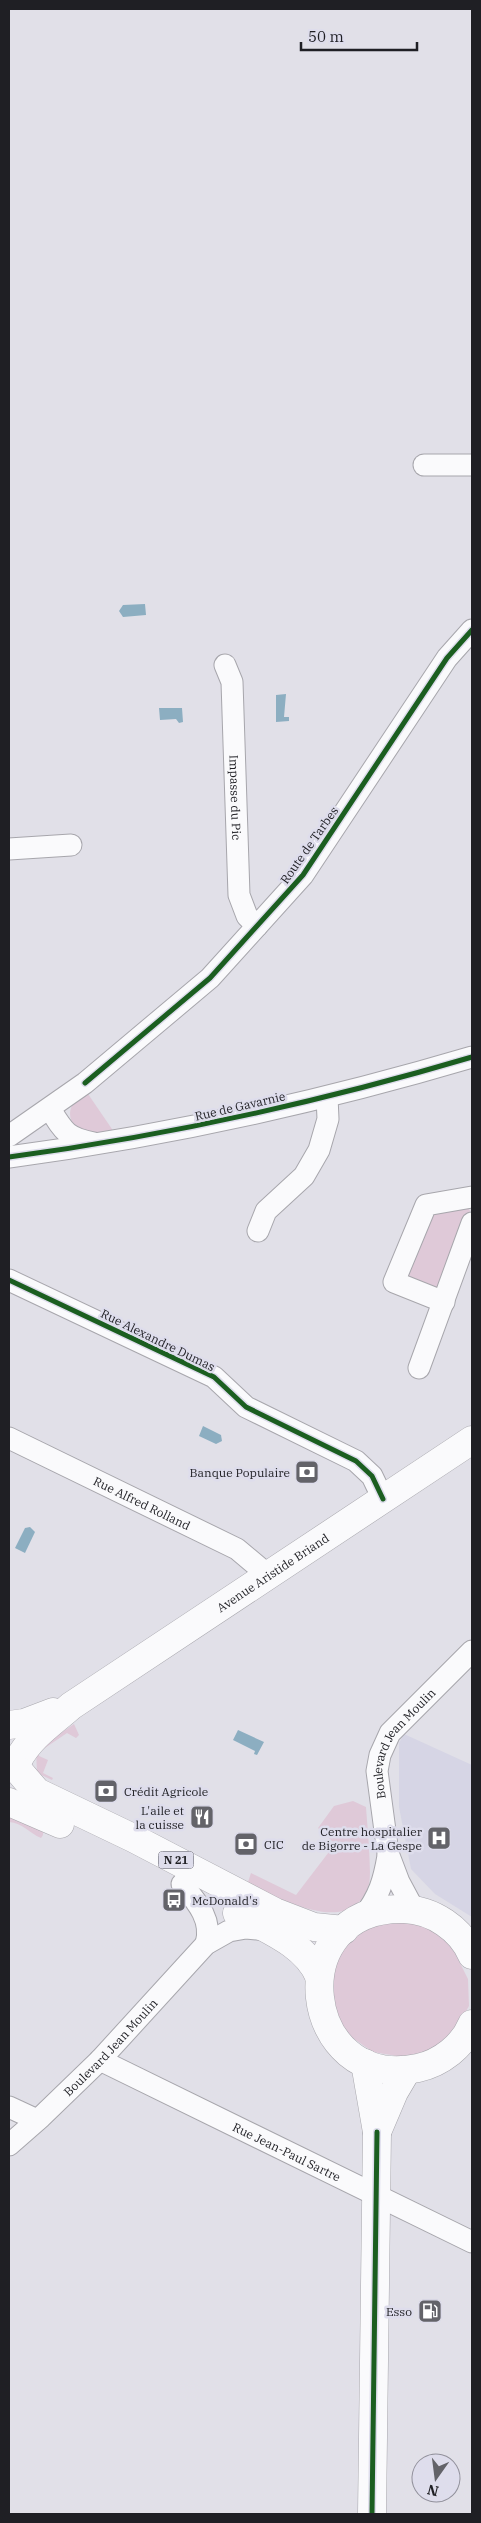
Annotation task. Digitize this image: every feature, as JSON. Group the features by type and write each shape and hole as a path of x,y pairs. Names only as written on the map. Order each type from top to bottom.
{"main road":[{"name":"Avenue Aristide Briand","path":"13,1764 26,1744 34,1736 71,1706 472,1440"},
{"name":"Avenue Aristide Briand","path":"9,1725 24,1723 71,1706"},
{"name":"N 21","path":"13,1764 37,1792 133,1838 275,1912 314,1927 354,1923"},
{"name":"N 21","path":"9,1802 182,1884 269,1931 301,1951 314,1964 319,1976"},
{"path":"472,1956 455,1931 436,1917 414,1910 388,1909 354,1923 328,1951 319,1976 319,2002 327,2027 343,2048 365,2063 386,2069 407,2070 426,2066 444,2057 460,2044 472,2024"},
{"path":"444,2057 472,2060"},
{"path":"365,2063 377,2132 372,2514"},
{"path":"377,2132 394,2092 407,2070"}],"street":[{"path":"424,465 472,466"},
{"name":"Route de Tarbes","path":"9,1136 41,1115 111,1062 210,978 303,875 447,658 472,630"},
{"name":"Impasse du Pic","path":"225,665 232,682 239,895 247,916 257,926"},
{"path":"9,848 71,845"},
{"name":"Rue de Gavarnie","path":"9,1157 99,1144 223,1122 327,1097 472,1057"},
{"path":"258,1231 266,1211 304,1176 319,1150 328,1119 327,1097"},
{"path":"41,1115 32,1131 38,1143 49,1151"},
{"name":"Rue de Gavarnie","path":"41,1115 76,1140 99,1144"},
{"path":"444,1302 394,1282 426,1205 472,1197"},
{"path":"419,1368 472,1223"},
{"name":"Rue Alexandre Dumas","path":"9,1280 214,1377 246,1407 356,1462 372,1476 383,1499"},
{"name":"Rue Alfred Rolland","path":"9,1438 237,1549 268,1575"},
{"name":"Boulevard Jean Moulin","path":"414,1910 399,1882 388,1853 377,1771 380,1754 390,1733 472,1651"},
{"name":"Boulevard Jean Moulin","path":"354,1923 375,1902 384,1883 388,1853"},
{"path":"182,1884 196,1900 207,1919 209,1935 206,1944"},
{"name":"Boulevard Jean Moulin","path":"9,2145 100,2060 206,1944 229,1931 246,1928 269,1931"},
{"name":"Rue Jean-Paul Sartre","path":"100,2060 472,2242"},
{"path":"9,2107 37,2120"}],"shaded area":[{"path":"86,1091 114,1132 97,1136 78,1133 71,1120 70,1110 75,1101"},
{"path":"468,1207 470,1211 440,1289 405,1276 429,1215"},
{"path":"74,1724 79,1735 76,1738 67,1733 39,1752 39,1756 48,1760 43,1773 53,1778 52,1780 37,1773 36,1750"},
{"name":"Centre hospitalier de Bigorre - La Gespe","path":"404,1734 472,1765 472,1917 435,1894 411,1869 399,1807 399,1743"},
{"path":"353,1801 366,1807 370,1859 369,1884 360,1901 348,1910 332,1912 315,1910 296,1905 247,1885 251,1873 296,1895 335,1844 318,1828 334,1806"},
{"path":"9,1815 43,1830 43,1835 41,1838 18,1824 9,1822"},
{"path":"379,1920 428,1925 448,1939 468,1979 469,2006 451,2037 431,2049 409,2058 373,2052 347,2034 328,2000 333,1968 343,1946"}],"water":[{"path":"145,604 146,615 123,617 119,611 123,605"},
{"path":"286,694 284,717 289,717 289,721 276,722 276,695"},
{"path":"159,708 182,708 183,722 179,723 176,719 160,720"},
{"path":"203,1426 221,1435 222,1441 216,1444 199,1436"},
{"path":"30,1527 35,1532 25,1553 15,1548 25,1528"},
{"path":"238,1730 264,1742 257,1755 254,1754 255,1751 233,1740"}],"cycle path":[{"path":"85,1083 210,978 303,875 447,658 472,630"},
{"path":"9,1157 126,1139 242,1116 358,1089 472,1057"},
{"path":"9,1280 214,1377 246,1407 356,1461 372,1476 383,1499"},
{"path":"372,2514 377,2132"}],"place":[{"name":"Banque Populaire","path":"307,1472"},
{"name":"Crédit Agricole","path":"106,1791"},
{"name":"L'aile et la cuisse","path":"202,1817"},
{"name":"Centre hospitalier de Bigorre - La Gespe","path":"439,1838"},
{"name":"CIC","path":"246,1844"},
{"name":"McDonald's","path":"174,1900"},
{"name":"Esso","path":"430,2311"}]}
